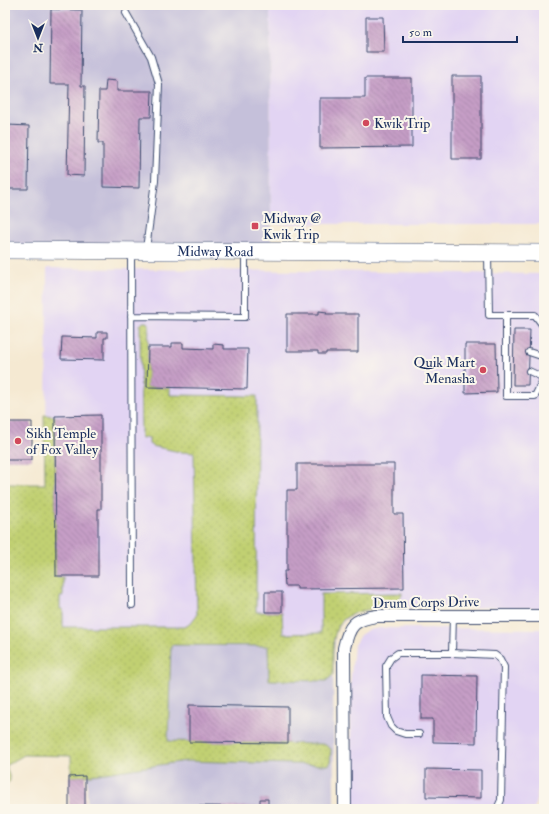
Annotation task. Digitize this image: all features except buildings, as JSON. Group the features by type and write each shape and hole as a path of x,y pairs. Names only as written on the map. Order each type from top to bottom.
{"main road":[{"name":"Midway Road","path":"5,250 544,253"}],"street":[{"name":"Drum Corps Drive","path":"345,809 344,648 349,629 356,621 366,617 377,616 544,616"}],"lane":[{"path":"126,13 151,57 159,84 155,181 138,251 131,316 132,605"},
{"path":"131,316 245,317 245,251"},
{"path":"488,252 489,315 535,315 543,327 544,378"},
{"path":"506,315 506,396 535,396 544,378 528,371"},
{"path":"506,342 513,346"},
{"path":"529,352 544,357"},
{"path":"506,360 513,364"},
{"path":"452,653 453,616"},
{"path":"419,734 405,734 396,730 391,726 387,717 386,666 391,658 398,653 452,653 495,655 500,659 504,667 501,800 497,809"}],"shaded area":[{"path":"5,5 270,5 271,251 5,250"},
{"path":"270,5 544,5 544,222 540,224 271,224"},
{"path":"47,268 544,274 544,608 428,607 367,609 356,613 345,620 335,634 335,642 45,639"},
{"path":"381,628 544,629 544,768 534,809 352,809 350,687 354,645 360,635 368,630"},
{"path":"88,641 335,642 333,658 334,809 87,809"}],"green space":[{"path":"143,322 148,322 149,324 147,387 170,388 170,395 257,396 256,612 282,612 283,634 321,633 321,594 402,593 402,595 394,608 368,610 351,615 344,619 338,626 334,639 333,675 326,681 269,680 268,646 171,645 168,741 322,744 331,749 330,764 328,765 186,761 71,777 71,756 24,755 7,765 10,781 5,786 5,484 45,484 44,415 55,416 56,577 63,577 63,596 60,597 60,609 63,609 63,627 184,627 197,615 194,453 180,452 152,446 149,444 149,438 142,438 141,436 140,325"}],"place":[{"name":"Kwik Trip","path":"366,123"},
{"name":"Midway @ Kwik Trip","path":"255,226"},
{"name":"Quik Mart Menasha","path":"483,370"},
{"name":"Sikh Temple of Fox Valley","path":"18,441"}]}
